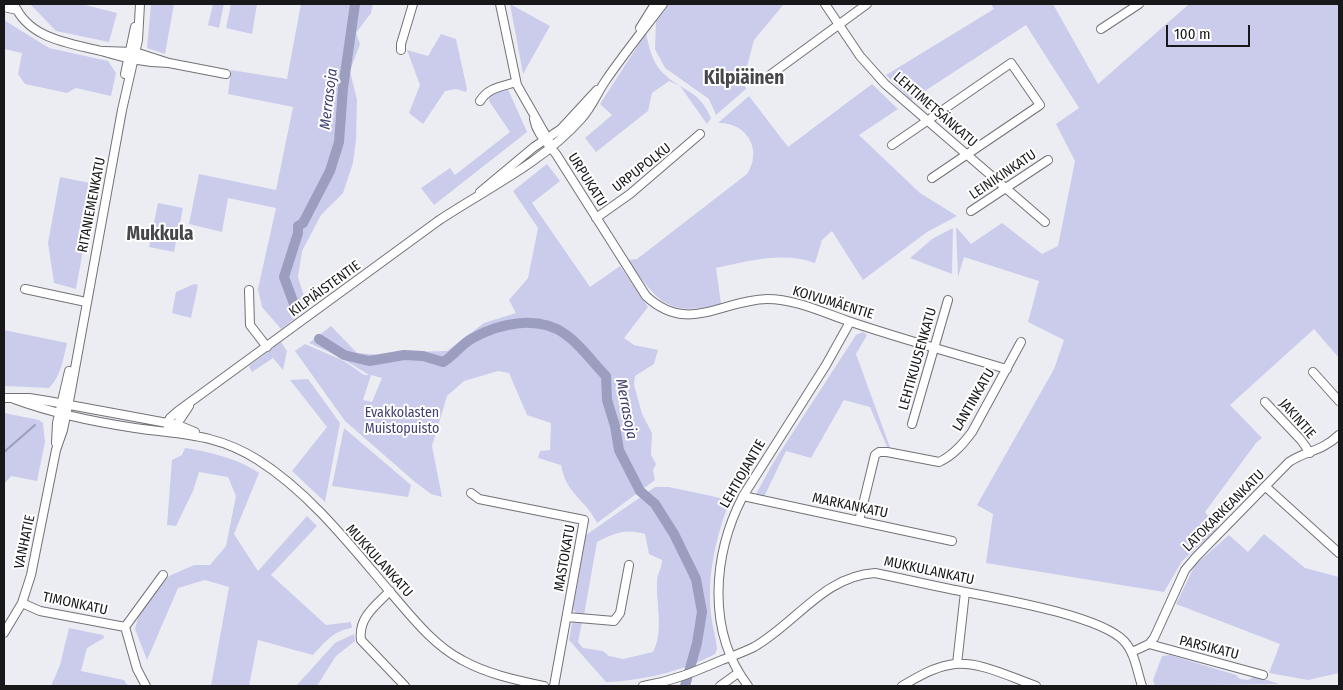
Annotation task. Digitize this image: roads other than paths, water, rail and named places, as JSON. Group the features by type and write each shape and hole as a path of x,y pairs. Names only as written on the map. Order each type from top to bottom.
{"street":[{"path":"402,50 401,44 413,4"},
{"path":"500,4 516,82 534,119 542,125 550,147"},
{"name":"KILPIÄISTENTIE","path":"633,41 655,4"},
{"name":"KILPIÄISTENTIE","path":"168,428 170,418 475,196 493,179 576,115 602,85 633,41 663,4"},
{"name":"LEHTIMETSÄNKATU","path":"825,4 860,56 885,84 1045,222"},
{"path":"770,75 867,4"},
{"path":"1101,29 1139,4"},
{"path":"4,7 16,7 23,18 49,37 63,43 102,51 131,60 169,63"},
{"name":"RITANIEMENKATU","path":"64,408 140,7"},
{"path":"102,51 132,52 169,63 226,74"},
{"path":"892,145 1011,63 1040,105 932,178"},
{"path":"480,101 486,92 493,88 516,82"},
{"name":"KILPIÄISTENTIE","path":"475,196 497,185 550,147 582,118 594,103 602,85"},
{"name":"URPUPOLKU","path":"596,218 630,194 700,134"},
{"name":"URPUKATU","path":"550,147 601,226"},
{"name":"LEINIKINKATU","path":"971,212 1048,160"},
{"name":"KOIVUMÄENTIE","path":"601,226 646,296 656,305 670,312 686,315 704,314 767,299 797,303 850,322 1007,369"},
{"path":"25,289 84,302"},
{"path":"249,290 250,325 267,347"},
{"name":"LEHTIKUUSENKATU","path":"912,424 948,300"},
{"name":"LEHTIOJANTIE","path":"748,686 738,673 731,656 718,604 718,574 723,544 733,515 743,496 826,365 850,322"},
{"name":"LANTINKATU","path":"859,521 875,455 879,452 902,454 922,460 939,462 963,444 1021,342"},
{"path":"1313,372 1339,402"},
{"name":"MUKKULANKATU","path":"4,398 29,398 134,428 168,428 221,440 257,459 296,488 432,638 460,660 501,676 544,686"},
{"name":"JAKINTIE","path":"1266,402 1301,440 1310,453"},
{"name":"KILPIÄISTENTIE","path":"178,425 190,404"},
{"name":"VANHATIE","path":"4,633 22,602 37,553 64,408"},
{"name":"MUKKULANKATU","path":"168,428 178,425 204,436"},
{"path":"1310,453 1337,441"},
{"name":"LATOKARKEANKATU","path":"1149,644 1185,570 1289,462 1310,453"},
{"path":"1266,487 1339,553"},
{"name":"MASTOKATU","path":"471,493 479,499 584,520 554,686"},
{"name":"MARKANKATU","path":"743,496 952,541"},
{"path":"567,617 614,621 620,613 629,565"},
{"name":"MUKKULANKATU","path":"643,686 679,679 754,646 827,589 844,579 860,574 875,573 1038,607 1077,618 1110,631 1123,640 1132,652 1142,686"},
{"name":"TIMONKATU","path":"125,627 163,575"},
{"path":"390,591 363,620 360,631 361,640 404,686"},
{"path":"957,664 965,592"},
{"name":"TIMONKATU","path":"22,602 40,611 125,627"},
{"name":"TIMONKATU","path":"125,627 137,669 146,686"},
{"path":"1132,652 1149,644"},
{"name":"PARSIKATU","path":"1149,644 1263,675"},
{"path":"902,686 926,674 957,664 987,670 1036,686"},
{"path":"720,686 738,673"}],"waterway":[{"name":"Merrasoja","path":"294,304 284,277 298,233 298,226 303,223 330,171 339,142 343,88 355,4"},
{"name":"Merrasoja","path":"319,339 344,355 369,361 404,355 423,356 443,362 473,338 495,328 519,323 543,324 565,334 576,343 606,376 607,400 615,426 619,450 640,491 655,504 674,534 696,579 702,612 697,643 685,686"},
{"path":"4,452 35,425"}],"district":[{"name":"Kilpiäinen","path":"744,79"},
{"name":"Mukkula","path":"160,235"}],"park label":[{"name":"Evakkolasten Muistopuisto","path":"402,422"}]}
